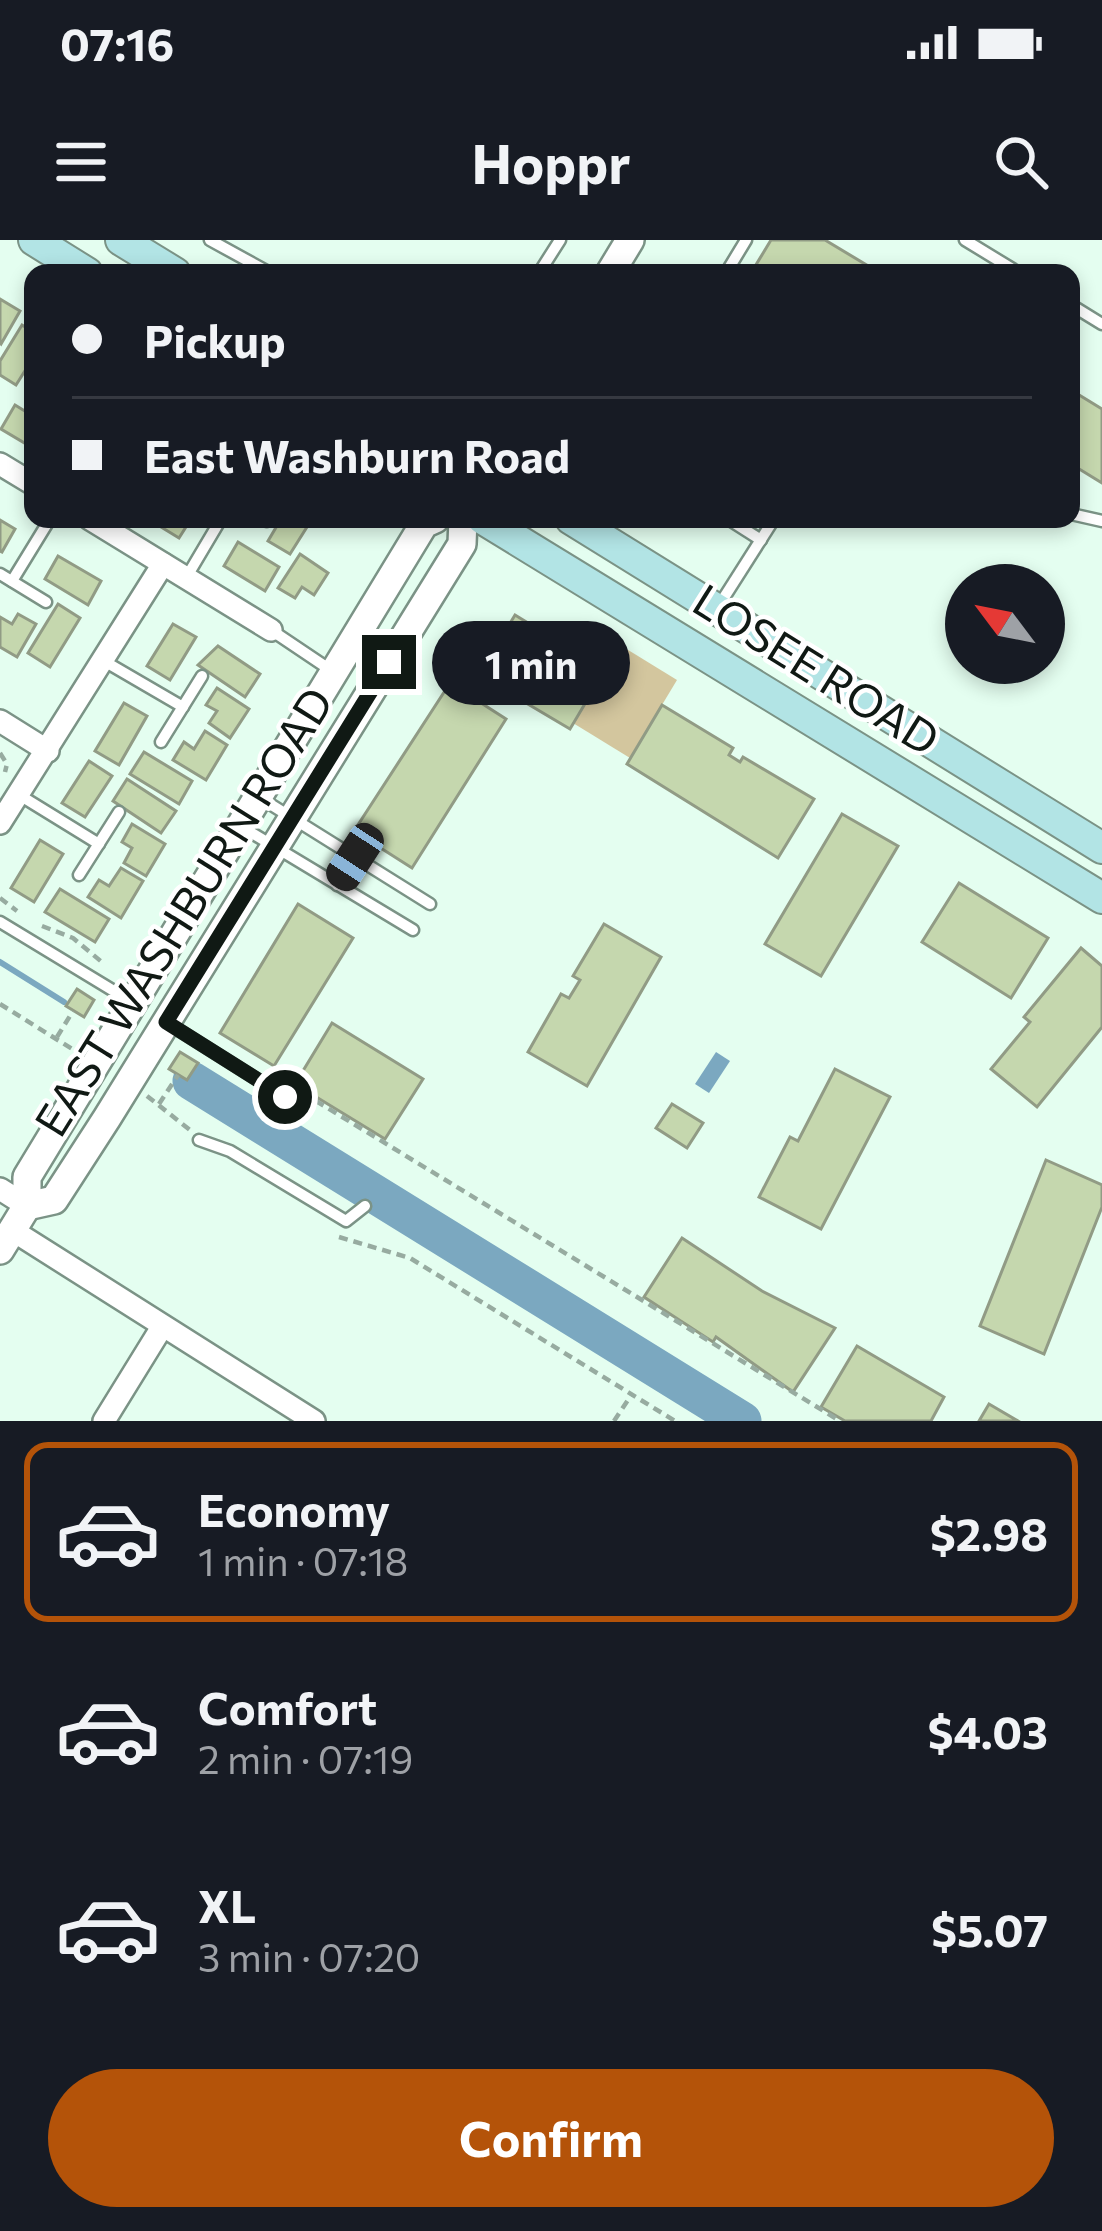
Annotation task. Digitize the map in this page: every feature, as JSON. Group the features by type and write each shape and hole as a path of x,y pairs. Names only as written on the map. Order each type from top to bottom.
{"main road":[{"path":"34,240 73,264"},
{"path":"122,240 161,264"},
{"name":"LOSEE ROAD","path":"498,528 1102,898"},
{"name":"LOSEE ROAD","path":"585,528 1102,848"}],"street":[{"path":"105,528 271,630"},
{"name":"EAST WASHBURN ROAD","path":"13,1229 27,1177 422,528"},
{"name":"EAST WASHBURN ROAD","path":"13,1229 54,1199 462,544 463,528"},
{"path":"0,823 163,564"},
{"path":"0,721 48,751"},
{"path":"0,1189 13,1229 314,1421"},
{"path":"104,1421 162,1327"}],"lane":[{"path":"210,240 254,264"},
{"path":"965,240 1004,264"},
{"path":"12,581 44,528"},
{"path":"186,578 216,528"},
{"path":"742,528 761,540"},
{"path":"716,610 768,528"},
{"path":"0,574 46,602"},
{"path":"271,630 334,673"},
{"path":"104,661 182,707"},
{"path":"161,742 202,676"},
{"path":"21,796 98,844"},
{"path":"260,798 430,904"},
{"path":"79,875 118,812"},
{"path":"242,827 413,930"},
{"path":"337,885 355,857"},
{"path":"0,922 134,1004"},
{"path":"166,1022 290,1093"},
{"path":"199,1140 230,1150 346,1221 365,1206"}],"path":[{"path":"0,753 8,764 0,783"},
{"path":"0,898 30,921 73,938 116,978"},
{"path":"56,1038 74,1011"},
{"path":"160,1105 178,1075"},
{"path":"290,1093 840,1421"},
{"path":"614,1421 632,1394"}],"shaded area":[{"path":"620,645 677,680 630,758 573,723"}],"water":[{"path":"716,1052 730,1061 709,1093 695,1084"}],"building":[{"path":"771,240 825,240 865,264 756,264"},
{"path":"0,299 20,311 1,344 0,343"},
{"path":"24,326 24,372 16,385 0,375 0,361"},
{"path":"1080,396 1102,409 1102,483 1080,470"},
{"path":"15,405 24,410 24,443 1,429"},
{"path":"0,520 15,529 2,552 0,551"},
{"path":"163,528 185,528 179,538"},
{"path":"276,528 306,528 290,554 268,541"},
{"path":"238,542 279,567 265,591 224,566"},
{"path":"300,554 328,573 314,595 302,587 295,598 278,588"},
{"path":"58,556 101,581 88,605 45,579"},
{"path":"58,604 80,618 50,667 28,653"},
{"path":"18,614 36,624 17,657 0,647 0,617 12,624"},
{"path":"515,615 605,670 570,729 479,675"},
{"path":"173,624 196,637 170,680 147,666"},
{"path":"218,646 260,674 245,697 198,665"},
{"path":"450,683 506,719 412,868 354,831"},
{"path":"217,688 249,709 230,738 209,723 217,711 206,705"},
{"path":"124,703 147,716 119,765 95,751"},
{"path":"662,705 733,748 729,755 740,762 743,757 814,799 778,858 627,764"},
{"path":"205,731 227,745 206,780 173,760 184,742 194,749"},
{"path":"144,752 192,781 179,804 130,774"},
{"path":"89,761 112,776 85,817 62,803"},
{"path":"127,779 176,811 161,833 113,801"},
{"path":"842,814 898,846 821,976 765,944"},
{"path":"132,824 165,844 146,876 124,863 132,848 122,842"},
{"path":"40,840 63,854 34,902 11,888"},
{"path":"121,868 143,881 121,918 88,897 99,880 109,886"},
{"path":"959,883 1048,938 1011,998 922,942"},
{"path":"60,889 109,919 95,942 45,912"},
{"path":"298,904 353,938 274,1066 220,1033"},
{"path":"604,924 661,957 587,1086 528,1052 561,994 569,998 580,980 573,976"},
{"path":"1081,948 1102,966 1102,1027 1037,1107 991,1069 1030,1022 1024,1017"},
{"path":"77,989 94,1000 84,1017 66,1006"},
{"path":"332,1023 423,1079 385,1139 295,1084"},
{"path":"180,1052 198,1063 187,1080 169,1069"},
{"path":"835,1069 890,1097 821,1229 759,1197 790,1137 798,1141"},
{"path":"672,1104 703,1123 687,1148 656,1128"},
{"path":"1046,1160 1102,1185 1102,1207 1044,1354 980,1326"},
{"path":"682,1238 762,1291 835,1328 793,1392 716,1337 713,1342 644,1297"},
{"path":"857,1346 944,1397 931,1421 845,1421 821,1407"},
{"path":"989,1404 1018,1421 979,1421"}],"waterway":[{"path":"0,962 64,1002"},
{"path":"192,1081 742,1421"}],"route":[{"path":"285,1097 166,1022 389,662"}]}
